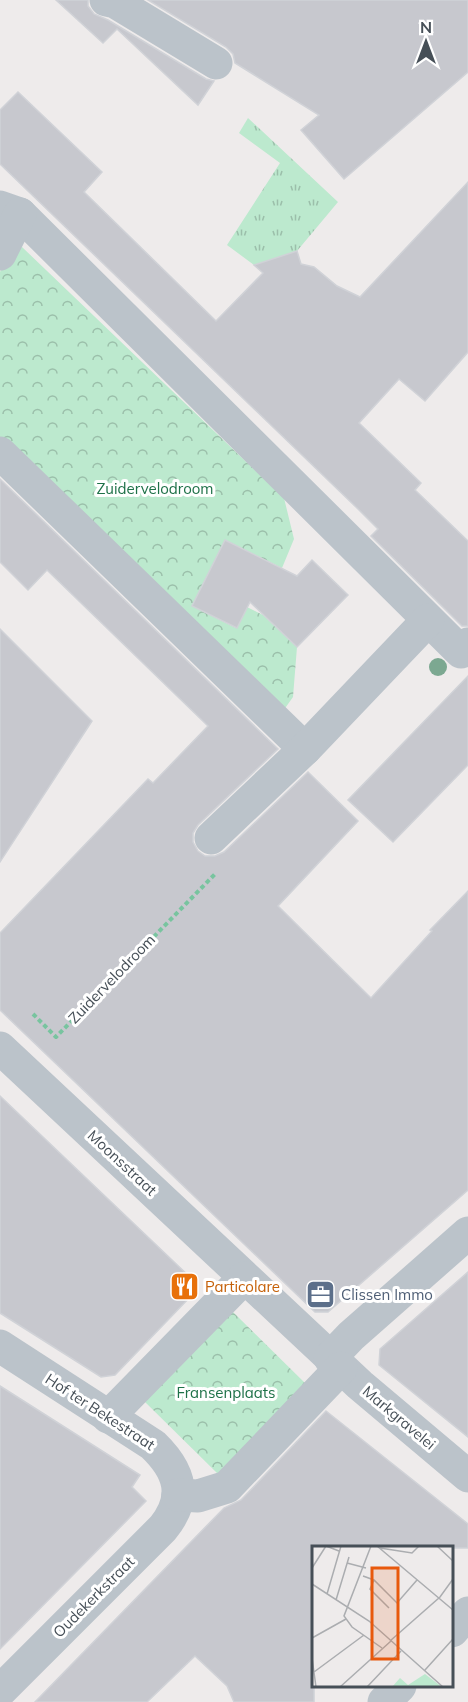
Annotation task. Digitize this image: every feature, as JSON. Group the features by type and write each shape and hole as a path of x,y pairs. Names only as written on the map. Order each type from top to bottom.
{"street":[{"path":"106,0 115,2 216,63"},
{"path":"0,254 10,211"},
{"path":"10,211 461,652 468,644"},
{"path":"0,453 305,749"},
{"path":"211,838 305,749 428,620"},
{"name":"Moonsstraat","path":"0,1048 244,1278"},
{"path":"178,1495 198,1496 228,1487 336,1364 351,1336 468,1233"},
{"path":"108,1417 244,1278 336,1364"},
{"name":"Hof ter Bekestraat","path":"0,1346 153,1444 175,1474 178,1495"},
{"name":"Markgravelei","path":"336,1364 468,1476"},
{"name":"Oudekerkstraat","path":"0,1691 163,1528 176,1508 178,1495"},
{"path":"453,1630 468,1613"},
{"path":"384,1702 399,1687"}],"path":[{"name":"Zuidervelodroom","path":"33,1014 56,1037 218,870"}],"green space":[{"path":"248,118 338,202 297,251 254,265 227,245 280,163 239,133"},
{"name":"Zuidervelodroom","path":"22,247 284,498 294,539 282,568 225,540 192,606 236,628 247,607 263,615 297,647 293,697 276,721 0,453 0,272 8,254"},
{"name":"Fransenplaats","path":"233,1312 307,1385 218,1474 144,1401"}],"building":[{"path":"56,0 88,0 88,6 94,14 108,20 206,79 214,81 198,105 117,29 103,43"},
{"path":"148,0 468,0 468,72 344,179 301,130 319,115 235,63 233,54 226,47"},
{"path":"18,92 102,172 84,192 216,321 263,273 254,265 297,251 301,264 314,267 337,286 360,297 468,182 468,352 425,401 399,379 359,423 421,483 415,490 468,541 468,626 462,626 371,536 378,529 357,508 0,164 0,110"},
{"path":"0,479 278,749 198,825 193,833 193,842 198,851 205,856 215,856 224,852 308,772 358,821 278,906 371,998 432,931 430,930 468,891 468,1190 328,1312 315,1312 0,1010 0,933 148,779 153,783 208,726 47,570 28,590 0,562"},
{"path":"225,540 297,576 312,560 348,595 297,647 250,602 237,628 192,606"},
{"path":"0,629 92,721 0,862"},
{"path":"468,676 468,765 393,842 348,800"},
{"path":"0,1096 194,1281 193,1294 115,1375 101,1377 0,1313"},
{"path":"468,1272 468,1437 379,1365 380,1349"},
{"path":"0,1386 140,1475 132,1487 146,1501 0,1649"},
{"path":"326,1411 468,1524 468,1548 453,1548 453,1546 312,1546 312,1687 314,1687 314,1702 234,1702 227,1686 195,1656 147,1702 35,1702 224,1508 241,1500"}],"place":[{"name":"Particolare","path":"184,1287"},
{"name":"Clissen Immo","path":"320,1295"}]}
